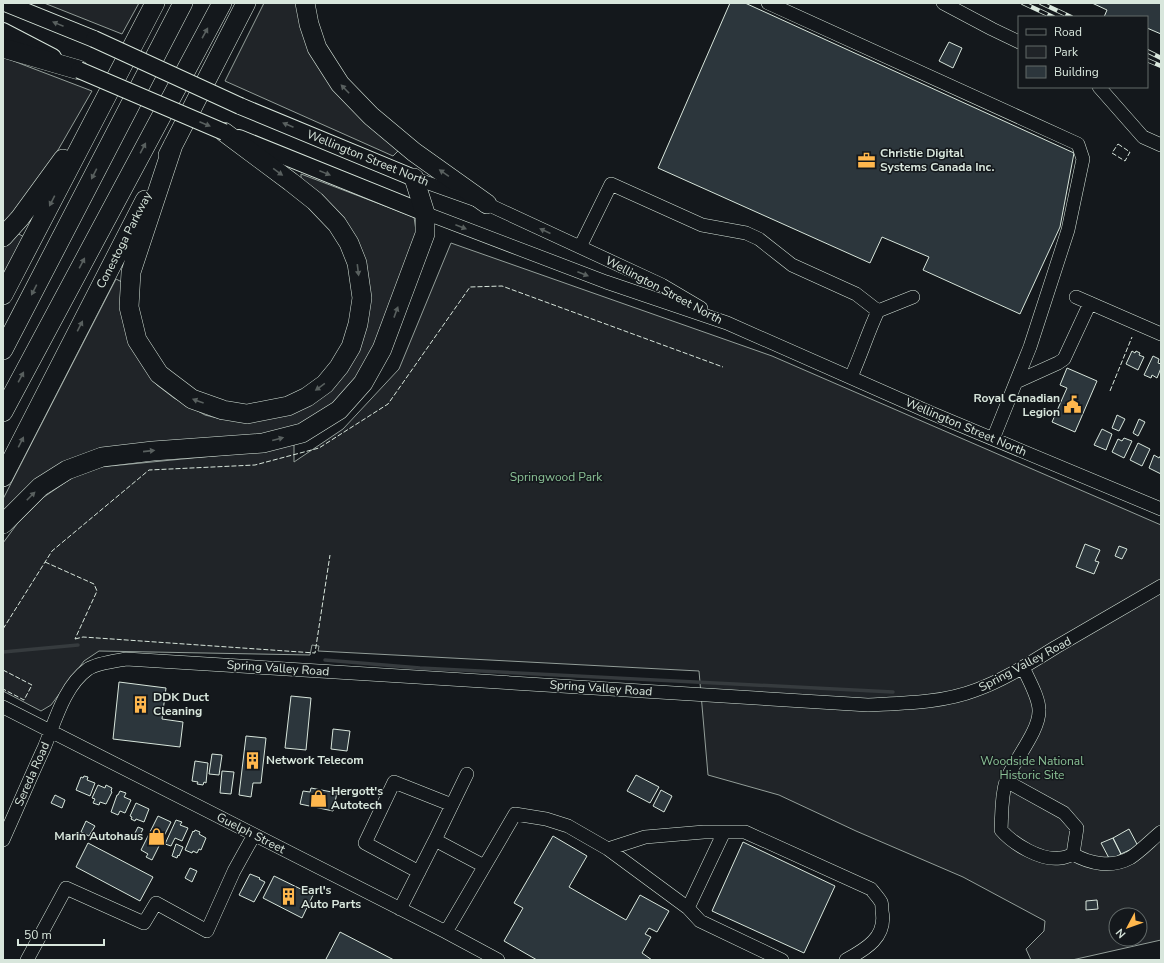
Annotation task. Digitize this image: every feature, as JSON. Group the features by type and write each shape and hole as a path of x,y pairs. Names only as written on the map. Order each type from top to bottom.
{"highway":[{"path":"3,295 155,3"},
{"path":"3,350 183,3"},
{"name":"Conestoga Parkway","path":"3,412 222,3"},
{"name":"Conestoga Parkway","path":"3,477 246,3"},
{"path":"305,3 309,24 317,48 340,84 371,116 414,152 487,204"},
{"path":"3,48 79,70"},
{"path":"3,237 20,218 96,116"},
{"path":"173,145 131,272 129,307 137,340 159,374 192,399 223,410 247,414 288,406 307,397 325,384 339,367 351,348 358,324 362,298 357,263 349,243 337,224 314,201 224,132"},
{"path":"3,524 40,487 67,470 102,457 153,451 263,443 302,433 339,410 363,383 382,349 425,234 425,213 414,178"}],"main road":[{"name":"Wellington Street North","path":"5,3 94,39 240,106 414,178"},
{"name":"Wellington Street North","path":"3,31 79,70 224,132 425,213"}],"street":[{"path":"768,3 1078,144 1083,159 1068,230 1030,347 994,439"},
{"path":"943,3 1018,42"},
{"path":"1100,88 1143,136 1161,145"},
{"name":"Wellington Street North","path":"414,178 487,204 580,247 662,285 727,323"},
{"path":"580,247 611,184 702,225 746,232 759,239 792,265 856,294 878,311"},
{"name":"Wellington Street North","path":"425,213 606,282 727,323 994,439 1161,508"},
{"path":"851,377 878,311 913,297"},
{"path":"1076,297 1161,334"},
{"path":"1016,382 1064,359 1090,303"},
{"name":"Spring Valley Road","path":"51,731 60,707 74,683 88,668 106,662 126,659 868,705 910,703 942,699 975,691 997,681 1161,586"},
{"path":"1023,667 1034,692 1039,710 1037,724 1006,781 1002,804 1001,830 1009,839 1041,856 1060,858 1073,854 1085,861 1102,864 1120,862 1130,858 1161,832"},
{"name":"Guelph Street","path":"3,707 446,932 481,956 498,960"},
{"name":"Sereda Road","path":"3,840 51,731"},
{"path":"400,909 467,774"},
{"path":"1006,781 1064,814 1077,828 1073,854"},
{"path":"419,872 364,843 394,782 452,805"},
{"path":"446,932 515,814 546,819 568,826 608,849 688,908 700,921 782,960"},
{"path":"608,849 645,836 704,832 745,832 871,889 881,902 884,919 880,933 870,945 846,960"},
{"path":"688,908 724,832"},
{"path":"27,960 66,888 144,923 156,903 207,931 234,871 254,835"},
{"path":"435,840 484,866"}],"green space":[{"path":"44,3 139,3 122,34"},
{"path":"264,3 299,3 302,21 400,149 393,156 225,81"},
{"path":"3,57 92,91 54,157 3,228"},
{"path":"301,174 414,217 416,231 413,245 367,368 334,406 291,431 125,448 3,517 3,499 116,279 122,282 134,349 144,368 157,385 174,398 205,415 221,419 328,389 369,284 301,183"},
{"path":"17,233 26,238 3,284 3,248"},
{"path":"451,243 772,356 1161,525 1161,940 1148,943 1148,907 1108,907 1108,947 1130,947 1072,960 1031,960 1026,949 1044,931 1045,921 963,877 856,831 779,795 708,775 699,671 318,651 319,646 312,645 310,655 99,651 84,661 51,705 41,711 3,691 3,543 17,524 44,497 73,477 100,467 265,451 294,444 294,462 343,429 399,369"}],"building":[{"name":"Christie Digital Systems Canada Inc.","path":"730,3 745,3 1074,153 1060,227 1020,314 923,270 929,257 882,237 870,263 658,168"},
{"path":"1092,3 1161,3 1161,34 1148,28 1148,16 1104,16 1107,10"},
{"path":"949,42 962,48 953,68 939,61"},
{"path":"1132,351 1135,353 1136,351 1140,353 1139,355 1144,357 1138,370 1126,364"},
{"path":"1153,356 1159,359 1158,363 1161,364 1157,378 1152,375 1151,378 1144,375"},
{"name":"Royal Canadian Legion","path":"1067,368 1097,381 1075,432 1052,422 1067,388 1060,385"},
{"path":"1117,415 1125,419 1119,431 1112,428"},
{"path":"1139,419 1145,422 1138,436 1133,433"},
{"path":"1102,429 1112,434 1106,450 1094,445"},
{"path":"1124,438 1132,441 1124,458 1112,452 1118,439 1122,441"},
{"path":"1138,443 1150,449 1142,466 1130,460"},
{"path":"1154,455 1159,458 1161,455 1161,474 1149,468"},
{"path":"1085,544 1100,550 1095,561 1099,562 1094,574 1076,567"},
{"path":"1119,546 1127,549 1122,559 1115,556"},
{"name":"DDK Duct Cleaning","path":"119,682 166,688 162,719 183,722 180,747 113,739"},
{"path":"291,696 311,698 306,750 285,748"},
{"path":"333,729 350,731 347,751 331,749"},
{"name":"Network Telecom","path":"246,736 266,738 261,783 253,783 251,797 239,795"},
{"path":"212,754 222,755 219,775 209,774"},
{"path":"195,761 208,763 206,783 204,782 203,785 192,781"},
{"path":"222,771 234,772 231,794 220,793"},
{"path":"636,775 659,787 650,803 627,791"},
{"path":"84,776 88,777 87,780 95,783 90,796 76,790 81,777 83,778"},
{"path":"98,785 105,788 106,785 112,788 112,792 106,804 100,802 99,805 93,803 95,799 92,798"},
{"name":"Hergott's Autotech","path":"311,788 337,793 333,811 300,804 303,791 310,792"},
{"path":"661,790 672,796 664,812 653,806"},
{"path":"120,791 126,793 124,797 131,800 125,813 120,811 118,815 111,812"},
{"path":"55,795 65,800 62,808 51,803"},
{"path":"136,803 149,809 144,822 131,819 132,817 130,816"},
{"name":"Marin Autohaus","path":"158,816 171,822 152,860 146,857 148,854 141,850"},
{"path":"176,820 182,822 180,825 188,828 182,841 175,838 171,846 165,844"},
{"path":"86,821 95,826 89,836 81,832"},
{"path":"138,827 143,829 140,835 135,833"},
{"path":"1129,829 1138,846 1121,854 1113,838"},
{"path":"195,830 200,832 199,834 206,838 201,850 199,849 197,853 193,851 192,853 185,850 193,831 194,832"},
{"path":"553,836 587,856 569,887 626,920 640,895 669,911 657,932 649,928 645,934 651,937 642,953 652,960 537,960 504,941 523,908 514,903"},
{"path":"1113,838 1121,854 1110,860 1101,843"},
{"path":"743,842 835,886 804,953 712,911"},
{"path":"88,843 153,877 140,901 76,867"},
{"path":"176,844 183,847 177,858 172,856"},
{"path":"190,868 197,871 192,882 185,878"},
{"path":"250,874 265,882 254,902 239,895"},
{"name":"Earl's Auto Parts","path":"274,876 313,895 302,918 263,898"},
{"path":"1097,900 1098,909 1086,910 1086,901"},
{"path":"340,932 394,960 326,959"}],"waterway":[{"path":"3,652 78,645"},
{"path":"325,660 420,668 893,692"}],"railway":[{"path":"1023,3 1051,16"},
{"path":"1041,3 1069,16"},
{"path":"1148,52 1161,58"},
{"path":"1148,60 1161,66"}],"fence":[{"path":"1118,144 1130,152 1125,161 1112,153 1118,144"},
{"path":"3,629 52,551 149,470 255,465 319,448 388,404 470,287 502,286 723,367"},
{"path":"1110,391 1132,337"},
{"path":"75,639 83,637 315,653 330,555"},
{"path":"45,562 94,584 97,591 75,639"},
{"path":"3,670 32,685 24,700 3,689"}],"place":[{"name":"Christie Digital Systems Canada Inc.","path":"867,160"},
{"name":"Royal Canadian Legion","path":"1073,405"},
{"name":"DDK Duct Cleaning","path":"140,704"},
{"name":"Network Telecom","path":"253,760"},
{"name":"Hergott's Autotech","path":"318,798"},
{"name":"Marin Autohaus","path":"156,836"},
{"name":"Earl's Auto Parts","path":"288,897"}],"park label":[{"name":"Springwood Park","path":"556,477"},
{"name":"Woodside National Historic Site","path":"1032,768"}]}
